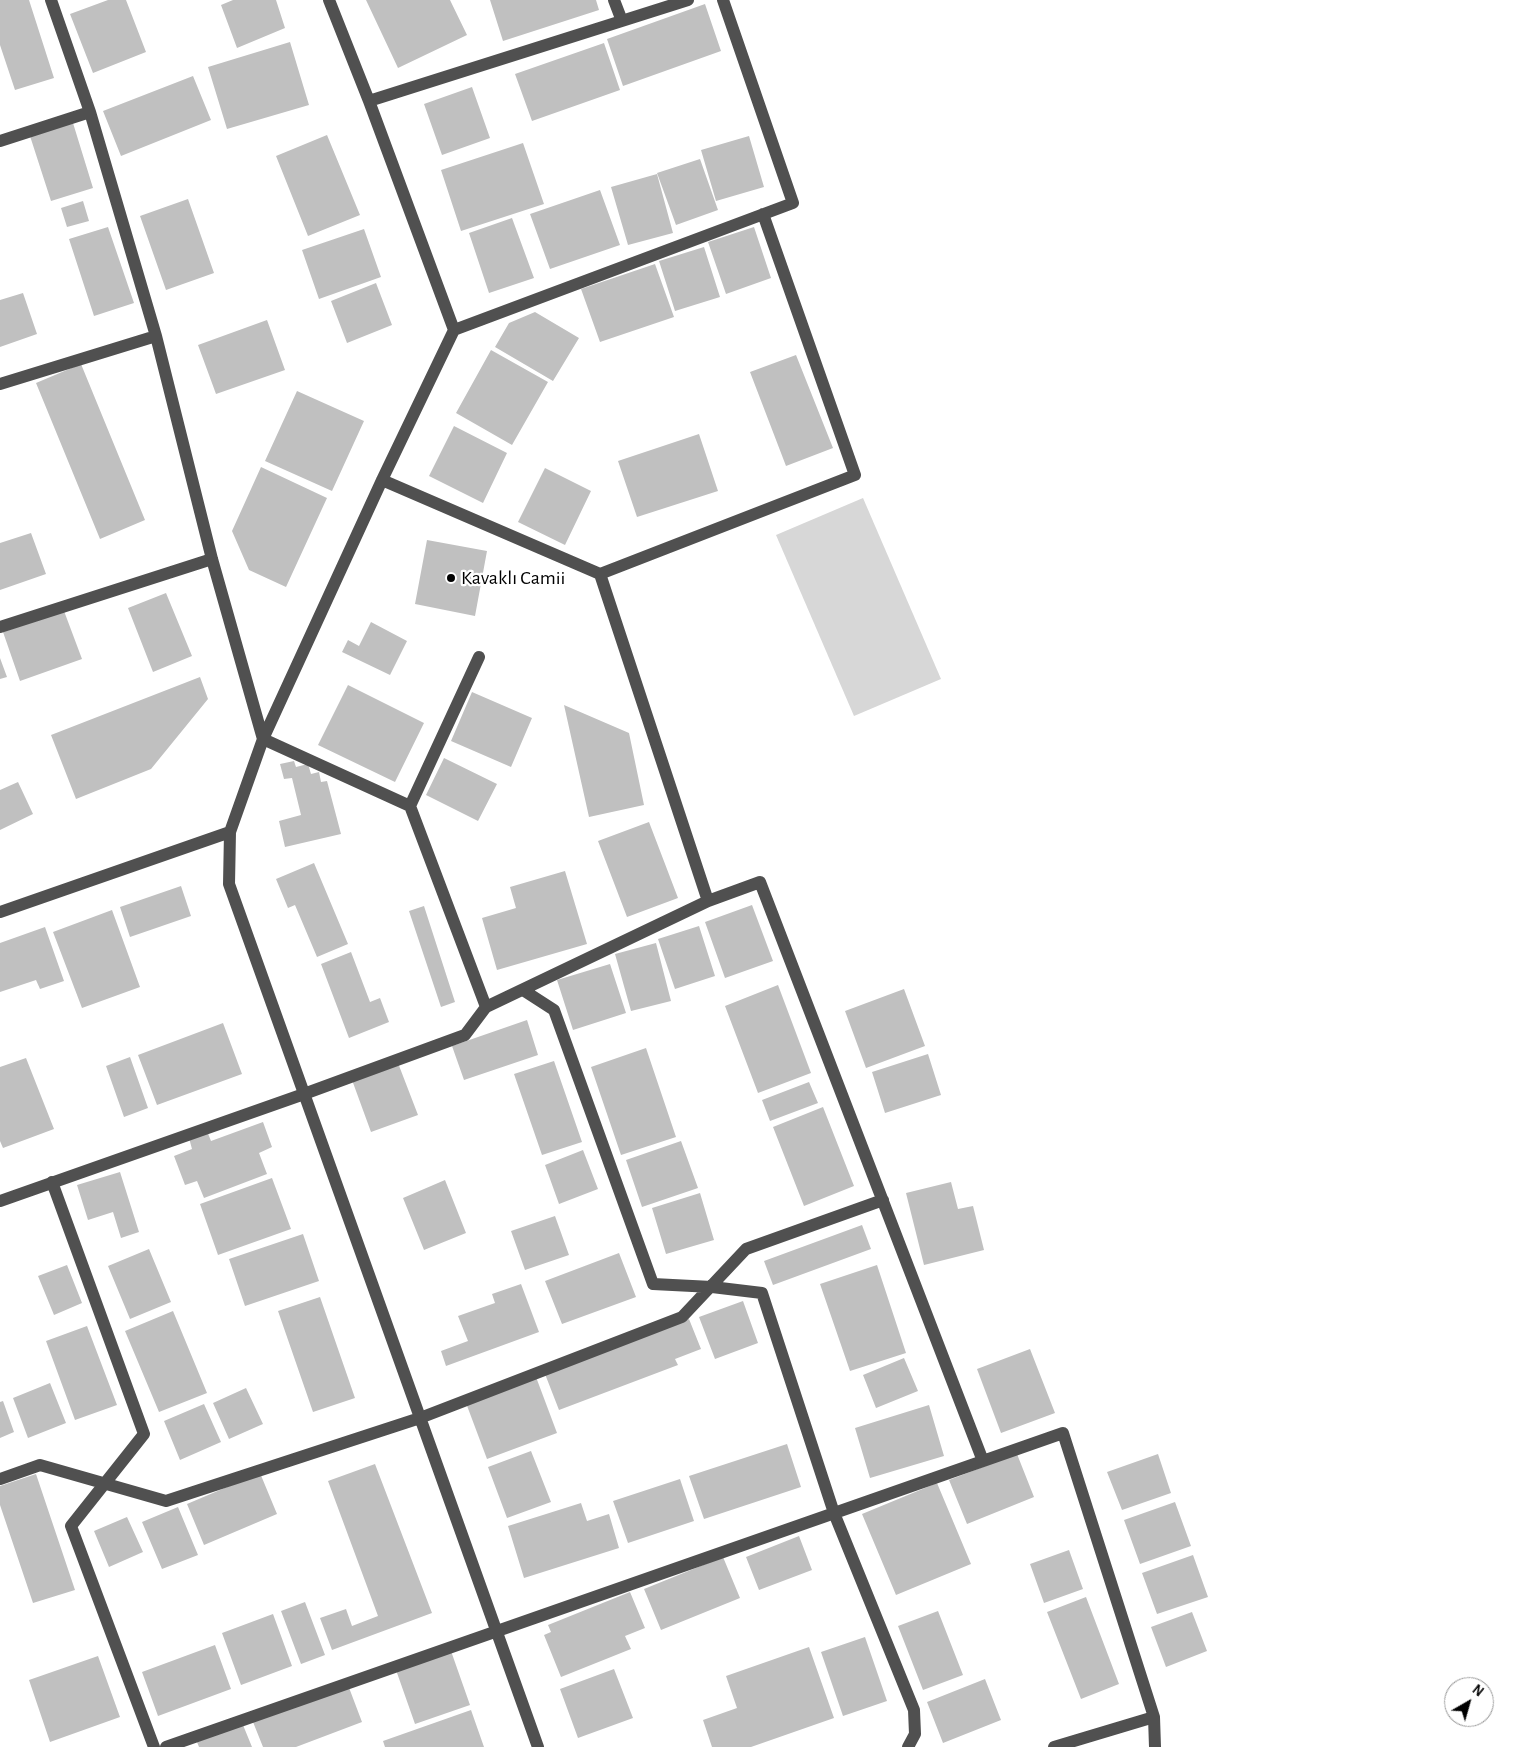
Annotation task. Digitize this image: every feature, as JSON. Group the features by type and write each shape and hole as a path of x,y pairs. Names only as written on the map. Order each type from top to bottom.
{"street":[{"path":"51,0 90,112 156,336 212,559 263,739 410,806 486,1007"},
{"path":"329,0 454,330"},
{"path":"614,0 622,21"},
{"path":"369,102 688,0"},
{"path":"538,1747 229,884 230,832 263,739 382,480 454,330 793,203 723,0"},
{"path":"0,142 90,112"},
{"path":"382,480 600,574 855,475 763,214"},
{"path":"0,384 156,336"},
{"path":"0,627 212,559"},
{"path":"600,574 708,901"},
{"path":"410,806 479,658"},
{"path":"0,912 230,832"},
{"path":"0,1201 465,1035 486,1007 708,901 760,882 983,1461"},
{"path":"524,990 554,1010 652,1284 712,1287 762,1293 834,1513 914,1710 915,1734 908,1747"},
{"path":"52,1182 144,1434 71,1526 154,1747"},
{"path":"0,1479 40,1465 166,1501 420,1418 682,1317 746,1249 883,1200"},
{"path":"166,1747 1063,1433 1154,1717 1155,1747"},
{"path":"1054,1747 1154,1717"}],"shaded area":[{"path":"863,498 941,679 854,716 776,535"}],"building":[{"path":"0,0 29,0 54,78 15,90 0,45"},
{"path":"108,0 126,0 146,52 93,73 70,14"},
{"path":"233,0 276,0 285,28 237,48 221,5"},
{"path":"366,0 450,0 467,35 398,68"},
{"path":"490,0 596,0 599,10 503,41"},
{"path":"705,4 721,51 623,86 607,39"},
{"path":"290,42 309,105 227,129 208,67"},
{"path":"604,43 620,90 532,121 515,74"},
{"path":"193,76 211,120 121,156 103,111"},
{"path":"472,87 490,138 442,155 424,104"},
{"path":"73,123 93,188 51,201 30,136"},
{"path":"327,135 360,215 308,236 276,156"},
{"path":"749,136 764,187 716,201 701,150"},
{"path":"523,143 544,204 461,231 441,170"},
{"path":"700,159 718,210 676,225 657,173"},
{"path":"657,174 673,233 628,245 611,187"},
{"path":"600,190 620,245 550,269 530,214"},
{"path":"188,199 214,273 166,290 140,216"},
{"path":"83,201 89,221 67,227 61,208"},
{"path":"512,218 534,278 489,293 469,233"},
{"path":"108,227 134,303 94,316 69,239"},
{"path":"754,227 771,278 726,294 708,242"},
{"path":"364,229 381,277 319,299 302,250"},
{"path":"704,247 720,297 675,311 659,261"},
{"path":"655,264 674,317 600,342 581,289"},
{"path":"376,283 392,325 347,343 331,301"},
{"path":"23,293 37,334 0,347 0,300"},
{"path":"535,312 579,338 553,381 495,347 509,323"},
{"path":"267,320 285,370 216,394 198,345"},
{"path":"491,350 548,382 512,445 456,413"},
{"path":"796,355 833,448 786,466 750,372"},
{"path":"81,364 145,520 100,539 36,383"},
{"path":"297,391 364,421 332,491 265,461"},
{"path":"454,426 507,453 483,503 429,476"},
{"path":"699,434 718,491 637,517 618,461"},
{"path":"261,467 327,498 286,587 249,570 232,531"},
{"path":"545,468 591,491 565,545 518,522"},
{"path":"31,533 46,574 0,590 0,543"},
{"name":"Kavaklı Camii","path":"427,540 487,551 475,616 415,604"},
{"path":"166,593 192,656 153,672 128,608"},
{"path":"64,611 82,659 20,681 3,632"},
{"path":"371,622 407,641 390,675 342,652 348,640 359,646"},
{"path":"0,658 7,677 0,679"},
{"path":"200,677 208,699 151,769 76,799 51,735"},
{"path":"348,685 424,723 395,782 318,745"},
{"path":"472,692 532,718 511,767 451,741"},
{"path":"564,705 629,733 644,805 589,817"},
{"path":"444,758 497,784 478,821 426,795"},
{"path":"294,761 296,767 308,764 311,774 319,772 321,782 327,781 341,834 285,847 279,821 301,815 292,778 284,779 280,764"},
{"path":"18,782 33,814 0,830 0,790"},
{"path":"649,822 678,898 627,917 598,841"},
{"path":"314,863 348,944 317,957 295,905 288,908 276,879"},
{"path":"565,871 587,944 497,970 482,918 516,908 510,887"},
{"path":"181,886 191,916 130,937 120,907"},
{"path":"752,905 773,961 725,978 705,922"},
{"path":"424,906 455,1002 441,1007 409,911"},
{"path":"112,910 140,987 82,1008 53,932"},
{"path":"699,926 715,976 675,989 658,939"},
{"path":"45,927 64,981 40,989 36,980 0,992 0,943"},
{"path":"656,943 671,1001 631,1011 615,954"},
{"path":"351,952 370,1002 380,998 389,1022 349,1038 321,964"},
{"path":"610,964 626,1013 573,1030 557,980"},
{"path":"778,985 811,1073 758,1093 725,1006"},
{"path":"904,989 925,1046 866,1068 845,1011"},
{"path":"527,1020 538,1055 464,1080 452,1046"},
{"path":"223,1023 242,1074 157,1105 138,1055"},
{"path":"646,1048 676,1137 621,1155 591,1067"},
{"path":"928,1054 941,1095 885,1113 872,1072"},
{"path":"130,1057 148,1108 124,1117 106,1066"},
{"path":"26,1058 54,1129 3,1148 0,1141 0,1067"},
{"path":"554,1061 582,1142 542,1155 514,1074"},
{"path":"398,1063 418,1115 371,1132 352,1080"},
{"path":"809,1082 818,1103 770,1121 762,1100"},
{"path":"823,1107 854,1186 804,1206 773,1127"},
{"path":"263,1122 272,1147 259,1153 267,1174 204,1198 197,1181 185,1185 174,1156 192,1149 189,1138 207,1131 211,1141"},
{"path":"681,1141 698,1188 642,1207 626,1160"},
{"path":"583,1150 598,1189 559,1204 545,1165"},
{"path":"120,1172 139,1232 121,1238 113,1212 88,1220 77,1185"},
{"path":"272,1178 291,1229 218,1255 200,1204"},
{"path":"445,1180 466,1233 424,1250 403,1198"},
{"path":"951,1182 958,1209 973,1206 984,1250 924,1265 906,1193"},
{"path":"700,1193 714,1240 666,1254 652,1208"},
{"path":"555,1216 569,1255 525,1270 511,1231"},
{"path":"862,1225 871,1249 773,1285 764,1261"},
{"path":"303,1234 319,1281 245,1306 229,1259"},
{"path":"149,1249 171,1302 130,1319 108,1266"},
{"path":"619,1253 636,1297 562,1324 545,1281"},
{"path":"67,1265 82,1303 54,1315 38,1276"},
{"path":"877,1265 906,1353 850,1371 820,1284"},
{"path":"521,1284 539,1332 446,1366 441,1351 468,1341 458,1316 495,1303 492,1294"},
{"path":"320,1297 355,1398 313,1412 278,1311"},
{"path":"743,1301 758,1343 715,1359 699,1317"},
{"path":"173,1311 207,1393 159,1412 125,1331"},
{"path":"689,1319 701,1349 675,1359 678,1365 559,1410 545,1374"},
{"path":"87,1326 117,1405 75,1420 46,1341"},
{"path":"1030,1349 1055,1413 1001,1433 977,1369"},
{"path":"904,1358 918,1391 876,1408 863,1375"},
{"path":"536,1377 557,1433 487,1459 466,1403"},
{"path":"50,1383 66,1423 28,1438 13,1398"},
{"path":"246,1388 263,1424 229,1439 213,1403"},
{"path":"3,1401 14,1432 0,1438 0,1402"},
{"path":"204,1404 221,1442 180,1460 164,1421"},
{"path":"929,1405 944,1456 870,1478 855,1428"},
{"path":"787,1444 801,1487 704,1519 689,1476"},
{"path":"531,1451 551,1502 507,1518 488,1467"},
{"path":"1017,1454 1034,1497 967,1524 949,1480"},
{"path":"1158,1454 1171,1493 1122,1510 1107,1472"},
{"path":"375,1464 432,1613 332,1650 320,1618 346,1609 352,1626 378,1616 328,1481"},
{"path":"260,1473 277,1514 204,1545 187,1504"},
{"path":"36,1474 75,1590 33,1603 0,1505 0,1486"},
{"path":"680,1479 694,1521 628,1543 613,1501"},
{"path":"937,1483 971,1564 896,1595 862,1514"},
{"path":"1175,1502 1191,1546 1140,1564 1124,1520"},
{"path":"581,1503 587,1521 609,1514 619,1548 524,1578 508,1526"},
{"path":"178,1507 198,1555 162,1569 142,1522"},
{"path":"127,1517 143,1552 109,1567 94,1531"},
{"path":"799,1536 812,1570 759,1590 746,1557"},
{"path":"1069,1550 1083,1589 1044,1603 1030,1564"},
{"path":"1193,1555 1208,1597 1157,1614 1142,1573"},
{"path":"723,1557 740,1598 661,1630 644,1589"},
{"path":"630,1592 645,1628 625,1636 631,1649 561,1677 544,1635 551,1632 548,1625"},
{"path":"1086,1597 1119,1684 1081,1699 1047,1612"},
{"path":"305,1602 325,1655 301,1664 281,1611"},
{"path":"938,1611 963,1675 923,1690 898,1626"},
{"path":"1192,1612 1207,1651 1166,1667 1151,1627"},
{"path":"273,1614 292,1666 241,1685 222,1633"},
{"path":"865,1637 887,1701 843,1716 821,1652"},
{"path":"215,1645 231,1689 158,1716 142,1672"},
{"path":"809,1647 834,1718 751,1747 712,1747 703,1720 737,1708 726,1676"},
{"path":"451,1651 470,1705 415,1724 396,1670"},
{"path":"98,1656 120,1717 50,1742 29,1680"},
{"path":"614,1669 633,1718 578,1738 560,1689"},
{"path":"985,1679 1001,1720 943,1743 927,1702"},
{"path":"348,1685 362,1722 296,1747 263,1747 253,1722"},
{"path":"471,1710 484,1747 385,1747 383,1741"},
{"path":"243,1725 252,1747 199,1747 197,1742"}],"place":[{"name":"Kavaklı Camii","path":"451,578"}]}
